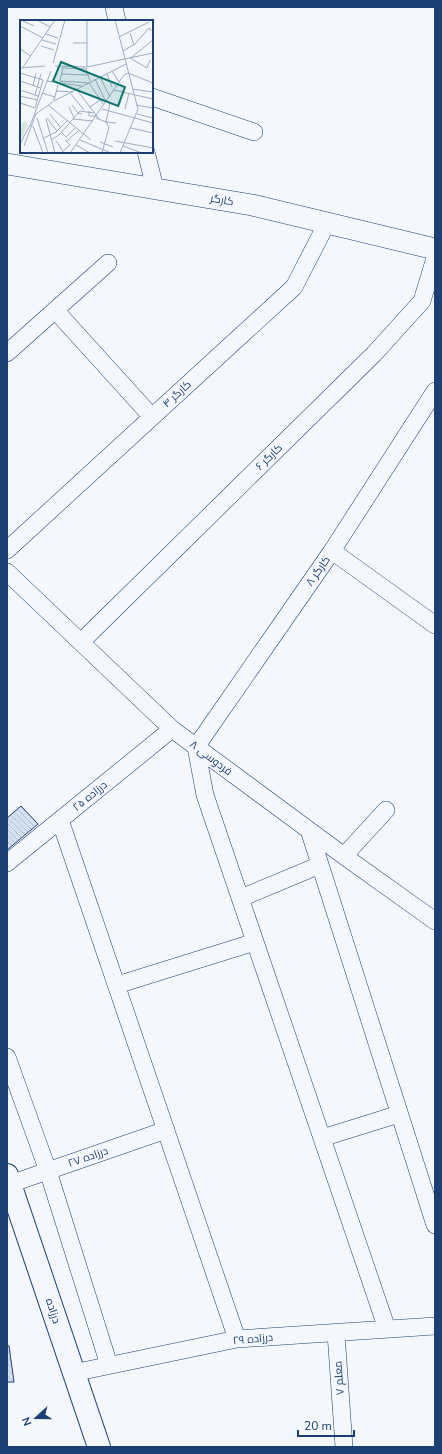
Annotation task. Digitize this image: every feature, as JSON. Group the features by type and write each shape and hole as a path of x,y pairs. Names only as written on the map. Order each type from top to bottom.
{"main road":[{"name":"درزاده","path":"9,1180 99,1447"}],"street":[{"path":"114,7 117,20"},
{"path":"153,97 254,132"},
{"path":"146,153 155,188"},
{"name":"کارگر","path":"7,164 252,205 435,249"},
{"name":"کارگر ۴","path":"7,550 294,287 327,223"},
{"name":"کارگر ۶","path":"82,642 374,354 422,301 435,258"},
{"path":"7,352 108,263"},
{"path":"55,310 152,417"},
{"name":"کارگر ۸","path":"196,747 332,551 435,391"},
{"path":"332,551 435,625"},
{"name":"فردوسی ۸","path":"7,572 172,729 435,921"},
{"name":"درزاده ۲۵","path":"7,863 172,729"},
{"path":"196,747 205,795 387,1329"},
{"path":"344,856 386,810"},
{"path":"60,820 237,1339"},
{"path":"309,830 435,1225"},
{"path":"241,898 320,865"},
{"path":"117,986 255,942"},
{"path":"7,1057 48,1171 109,1365"},
{"path":"322,1138 399,1114"},
{"name":"درزاده ۲۷","path":"9,1180 48,1171 166,1130"},
{"name":"درزاده ۲۹","path":"73,1373 237,1339 435,1326"},
{"name":"معلم ۷","path":"336,1332 344,1447"}],"building":[{"path":"21,806 38,824 7,850 7,818"},
{"path":"7,1346 9,1346 14,1382 7,1382"}]}
